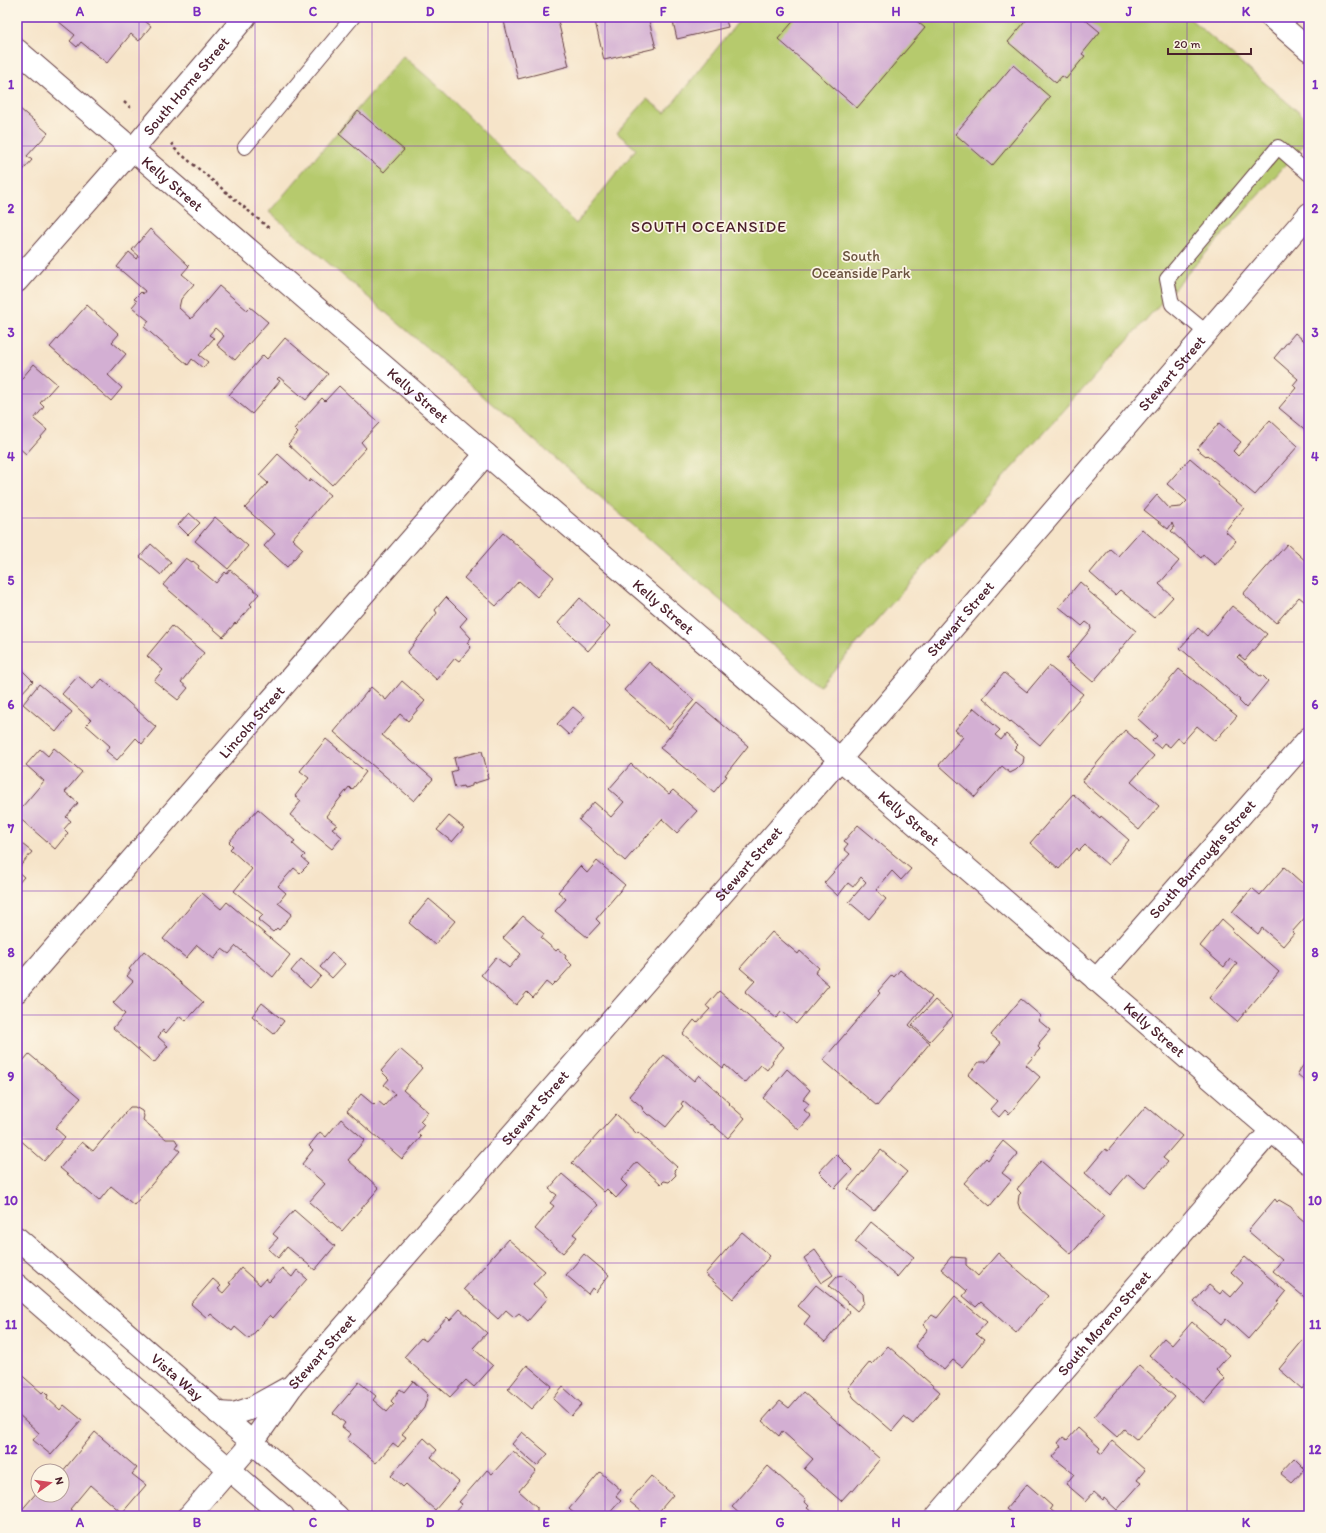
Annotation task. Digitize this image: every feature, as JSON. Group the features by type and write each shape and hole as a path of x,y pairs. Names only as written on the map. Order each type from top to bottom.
{"street":[{"name":"South Horne Street","path":"17,281 245,17"},
{"path":"1271,17 1309,50"},
{"name":"Kelly Street","path":"17,50 1309,1163"},
{"name":"Stewart Street","path":"189,1516 252,1443 293,1385 840,759 1309,214"},
{"name":"Lincoln Street","path":"17,991 486,454"},
{"name":"South Burroughs Street","path":"1096,980 1309,738"},
{"name":"South Moreno Street","path":"937,1516 1271,1131"},
{"name":"Vista Way","path":"17,1238 337,1516"},
{"path":"17,1285 283,1516"},
{"path":"218,1414 234,1414 252,1408 293,1385"}],"lane":[{"path":"244,147 353,17"},
{"path":"1207,333 1172,304 1167,280 1278,147 1309,174"}],"path":[{"path":"124,102 173,144 175,149 270,229"}],"green space":[{"name":"South Oceanside Park","path":"742,17 1188,17 1309,121 1309,139 954,532 820,686 269,212 403,56 438,86 576,224 636,149 617,133 647,99 665,113"}],"building":[{"path":"62,17 140,17 151,26 139,41 131,34 107,63 81,42 77,47 70,41 75,35 58,21"},
{"path":"503,17 557,17 569,66 518,79"},
{"path":"594,17 648,17 656,48 604,60"},
{"path":"672,17 725,17 728,27 677,39"},
{"path":"797,17 912,17 925,28 857,108 778,39"},
{"path":"1029,17 1082,17 1100,32 1082,54 1085,56 1066,79 1062,76 1056,83 1008,42"},
{"path":"1013,65 1050,97 992,166 955,134"},
{"path":"19,108 48,133 27,156 32,160 17,177 17,110"},
{"path":"358,111 404,150 384,172 339,134"},
{"path":"150,229 189,266 182,274 194,284 181,299 179,308 191,319 219,286 247,310 250,307 268,322 235,360 217,345 224,336 215,328 209,335 214,338 199,355 208,362 203,368 192,359 188,365 144,327 149,321 132,307 137,301 134,299 141,292 143,294 145,291 117,267 129,252 137,259 139,256 132,250"},
{"path":"87,305 119,334 112,342 126,354 108,375 122,388 111,401 50,347"},
{"path":"1295,333 1309,345 1308,432 1279,408 1296,388 1293,385 1298,379 1274,358"},
{"path":"285,338 328,374 306,400 279,377 277,379 280,381 252,414 229,395 263,355 267,359"},
{"path":"34,364 57,384 40,403 44,407 34,419 47,430 26,454 17,446 17,384"},
{"path":"339,386 379,423 361,442 366,448 332,485 288,444 298,433 294,429 322,398 325,401"},
{"path":"1270,420 1298,446 1255,495 1207,455 1206,456 1197,449 1219,423 1241,442 1233,451 1238,456"},
{"path":"278,454 309,482 311,479 330,495 292,539 303,549 287,567 264,546 275,534 245,508 268,483 259,475"},
{"path":"1190,458 1219,483 1218,485 1244,508 1225,531 1236,541 1215,565 1203,555 1201,558 1171,531 1174,528 1172,523 1168,529 1144,510 1157,495 1169,508 1181,507 1187,501 1167,484"},
{"path":"189,513 200,523 188,535 178,525"},
{"path":"215,517 248,546 228,569 195,541"},
{"path":"1142,529 1179,561 1159,584 1173,597 1154,618 1120,590 1115,595 1090,573 1110,549 1118,556"},
{"path":"503,533 554,577 537,597 519,581 496,606 464,578"},
{"path":"151,544 171,562 161,575 140,557"},
{"path":"1287,544 1309,564 1309,605 1299,597 1276,623 1243,594"},
{"path":"186,558 199,566 198,568 216,583 225,572 227,574 230,570 259,594 250,604 252,606 223,637 163,585"},
{"path":"1080,582 1088,589 1087,590 1136,631 1093,682 1066,659 1091,629 1090,625 1086,622 1082,626 1059,607"},
{"path":"446,597 467,618 460,626 471,638 467,643 471,647 459,661 455,658 437,680 407,653 437,613 435,610"},
{"path":"580,598 610,626 588,651 558,623"},
{"path":"1232,606 1267,634 1245,660 1239,655 1237,657 1268,681 1246,708 1239,701 1240,700 1180,648 1198,628 1207,636"},
{"path":"172,626 204,653 181,682 188,688 178,700 154,681 163,670 147,656"},
{"path":"649,662 694,700 669,729 624,690"},
{"path":"1049,666 1083,694 1040,745 1011,721 1010,722 983,698 1004,673 1027,692"},
{"path":"20,668 33,681 19,696 17,694 17,671"},
{"path":"1179,669 1237,716 1215,741 1197,726 1183,742 1178,738 1170,747 1164,743 1160,748 1152,741 1157,736 1137,718"},
{"path":"78,676 93,689 102,679 156,727 142,744 136,738 117,760 106,751 110,746 86,725 91,720 62,694"},
{"path":"402,681 425,701 408,721 400,714 382,735 433,779 414,801 334,732 371,687 386,700"},
{"path":"39,684 72,712 56,732 23,704"},
{"path":"697,703 748,746 725,775 727,776 714,792 660,748"},
{"path":"573,707 585,717 569,735 557,724"},
{"path":"974,708 1000,730 995,735 1001,740 1006,734 1018,745 1014,749 1024,757 1023,763 1016,770 1010,773 1002,766 975,797 939,765 963,737 955,730"},
{"path":"1125,730 1154,756 1131,782 1159,806 1139,830 1082,781"},
{"path":"326,739 366,772 352,790 349,787 326,816 337,825 332,828 342,837 332,849 290,815 301,801 295,796 309,778 300,771"},
{"path":"54,748 82,772 65,792 78,803 66,817 71,821 64,829 68,833 55,849 17,816 17,813 44,781 26,765 40,749 48,756"},
{"path":"482,751 488,779 472,784 472,786 455,788 451,772 457,770 454,758"},
{"path":"631,764 646,778 648,776 669,794 673,790 697,811 677,833 662,819 625,861 579,820 594,802 611,817 624,802 609,789"},
{"path":"1073,794 1100,818 1101,816 1129,840 1108,865 1085,845 1079,851 1077,848 1059,869 1030,843"},
{"path":"258,809 295,841 292,843 305,855 302,858 309,864 300,873 294,868 278,886 286,893 278,903 292,914 279,930 277,928 273,932 258,920 263,915 234,891 252,869 230,849 233,846 229,842"},
{"path":"449,816 464,828 452,842 437,830"},
{"path":"858,825 911,869 901,880 892,871 876,890 886,899 869,919 849,902 866,882 861,877 853,887 848,883 838,896 824,883 850,854 844,849 848,844 844,841"},
{"path":"17,840 32,852 17,870"},
{"path":"597,861 625,885 596,919 600,923 587,937 555,911 566,899 558,892 580,866 587,873"},
{"path":"1284,867 1309,889 1309,913 1292,932 1294,933 1283,946 1262,928 1258,934 1232,912 1252,888 1260,895"},
{"path":"17,871 24,877 17,885"},
{"path":"202,893 221,909 227,902 290,955 273,977 236,946 229,954 222,949 214,959 197,945 186,958 163,939"},
{"path":"429,899 455,921 435,945 409,923"},
{"path":"523,916 544,934 541,938 556,951 558,949 566,956 565,958 572,965 556,983 555,982 551,986 546,982 533,998 527,992 516,1005 481,975 496,957 509,968 521,954 503,938"},
{"path":"1222,919 1233,929 1232,931 1279,972 1237,1022 1209,998 1237,964 1230,959 1224,967 1200,946"},
{"path":"772,932 798,954 800,951 819,968 815,973 829,985 796,1024 782,1011 776,1018 745,992 755,981 740,968"},
{"path":"144,951 203,1002 186,1021 180,1016 166,1033 163,1030 158,1037 168,1046 154,1063 113,1028 125,1014 113,1003 133,981 127,976 131,971 129,969"},
{"path":"332,953 345,964 332,978 320,967"},
{"path":"301,959 321,976 310,988 291,971"},
{"path":"900,970 932,997 909,1025 930,1043 877,1106 823,1060 880,993 878,991 892,975 894,977"},
{"path":"719,991 784,1047 772,1061 773,1062 767,1070 761,1065 745,1083 725,1065 723,1068 683,1034 694,1020 697,1023 710,1009 706,1006"},
{"path":"1021,999 1041,1016 1038,1020 1050,1030 1039,1043 1040,1044 1038,1047 1040,1049 1026,1065 1040,1077 1009,1114 1005,1110 999,1117 990,1109 997,1101 968,1075 979,1062 986,1062 1001,1043 991,1035"},
{"path":"935,1000 953,1016 930,1041 912,1025"},
{"path":"262,1003 284,1021 274,1034 252,1016"},
{"path":"400,1049 422,1068 403,1090 428,1112 420,1121 424,1125 417,1133 421,1137 402,1159 347,1111 361,1094 374,1105 378,1101 384,1106 395,1094 384,1085 389,1079 381,1071"},
{"path":"29,1054 81,1098 55,1128 65,1137 44,1161 17,1137 17,1068"},
{"path":"664,1055 694,1081 699,1075 745,1118 728,1138 683,1101 681,1104 683,1106 666,1127 651,1115 648,1115 642,1107 629,1096"},
{"path":"1307,1060 1309,1060 1309,1084 1297,1074"},
{"path":"787,1069 810,1090 803,1099 809,1104 804,1110 811,1116 799,1130 763,1098"},
{"path":"1146,1106 1182,1136 1163,1158 1168,1162 1145,1188 1128,1174 1110,1195 1085,1173 1105,1149 1108,1151"},
{"path":"130,1107 135,1107 142,1111 144,1116 143,1120 166,1139 175,1139 178,1144 176,1148 180,1151 134,1205 111,1186 99,1201 60,1168 82,1142 93,1151"},
{"path":"616,1114 637,1134 638,1132 677,1167 674,1170 676,1175 669,1182 664,1181 661,1184 637,1162 621,1180 627,1186 616,1198 607,1189 604,1192 572,1163"},
{"path":"341,1119 365,1140 348,1160 379,1188 342,1231 309,1202 325,1184 302,1164 313,1150 309,1146 320,1132 326,1137"},
{"path":"1003,1141 1018,1154 1002,1173 1011,1180 990,1206 964,1183 986,1158 988,1160"},
{"path":"881,1150 907,1172 874,1211 848,1189"},
{"path":"836,1154 852,1170 835,1188 819,1172"},
{"path":"1041,1161 1104,1216 1071,1254 1020,1209 1018,1203 1019,1195 1021,1193 1017,1189"},
{"path":"562,1174 598,1205 573,1234 577,1237 563,1253 535,1229 554,1206 550,1203 557,1195 549,1189"},
{"path":"1275,1199 1277,1202 1279,1200 1291,1207 1299,1218 1309,1226 1309,1301 1273,1271 1282,1260 1248,1231"},
{"path":"294,1210 335,1246 315,1270 287,1247 278,1258 268,1249 278,1238 273,1234"},
{"path":"871,1222 914,1257 897,1277 855,1242"},
{"path":"742,1232 770,1256 733,1299 705,1274"},
{"path":"508,1239 545,1271 533,1284 548,1298 528,1321 519,1313 514,1317 506,1310 498,1319 464,1289"},
{"path":"815,1250 833,1275 821,1283 804,1258"},
{"path":"998,1253 1048,1296 1016,1333 981,1302 976,1307 963,1296 967,1291 941,1269 951,1257 966,1258 966,1265 978,1276"},
{"path":"584,1254 609,1275 596,1292 592,1288 588,1294 566,1275"},
{"path":"1245,1257 1286,1292 1278,1302 1279,1303 1248,1339 1226,1319 1221,1325 1194,1302 1209,1285 1220,1294 1223,1290 1231,1297 1243,1283 1231,1272"},
{"path":"241,1268 260,1285 265,1279 269,1282 282,1268 292,1277 297,1270 307,1279 273,1318 270,1315 249,1339 235,1327 232,1331 211,1314 207,1318 191,1304 213,1279 221,1286 218,1289 223,1293 231,1284 229,1283"},
{"path":"843,1276 863,1294 864,1303 857,1311 829,1286 837,1277"},
{"path":"816,1285 850,1312 825,1342 804,1324 810,1316 798,1306"},
{"path":"955,1296 987,1322 976,1334 984,1340 962,1367 953,1360 944,1370 915,1346 928,1329 923,1325 932,1315 937,1318"},
{"path":"460,1309 487,1333 473,1348 493,1366 474,1387 466,1380 450,1397 404,1357 421,1338 426,1341 447,1317 450,1320"},
{"path":"1192,1322 1229,1355 1216,1370 1225,1379 1204,1403 1149,1355 1164,1338 1172,1345"},
{"path":"1309,1333 1309,1380 1302,1389 1279,1369"},
{"path":"888,1346 940,1392 913,1424 904,1417 892,1431 854,1398 848,1388 870,1362 872,1364"},
{"path":"527,1365 552,1386 531,1409 508,1389"},
{"path":"1139,1365 1175,1397 1137,1440 1124,1429 1117,1437 1094,1417"},
{"path":"17,1371 42,1393 44,1391 48,1395 47,1398 60,1410 64,1405 82,1420 51,1455 33,1440 39,1433 17,1413"},
{"path":"413,1381 428,1395 424,1408 402,1434 406,1437 398,1447 393,1443 376,1463 347,1439 351,1434 342,1427 345,1423 333,1413 359,1382 376,1396 373,1400 387,1412 394,1404 391,1401 400,1389 404,1392"},
{"path":"563,1387 582,1404 571,1416 553,1399"},
{"path":"803,1392 880,1459 853,1491 851,1490 841,1501 804,1469 813,1459 782,1431 779,1436 762,1421 780,1401 789,1408"},
{"path":"1078,1428 1100,1448 1098,1451 1102,1454 1112,1441 1145,1470 1137,1480 1141,1483 1117,1510 1104,1498 1103,1500 1094,1492 1086,1501 1066,1484 1074,1474 1053,1457 1062,1446 1058,1443 1063,1437 1067,1440"},
{"path":"95,1432 137,1468 132,1474 146,1485 122,1513 90,1485 70,1509 79,1516 25,1516 20,1512 30,1500 30,1503 70,1503 69,1463"},
{"path":"522,1432 548,1454 537,1466 512,1444"},
{"path":"424,1438 437,1450 431,1457 459,1482 435,1510 406,1484 403,1487 391,1476"},
{"path":"513,1451 536,1471 519,1491 537,1507 537,1512 533,1516 451,1516 462,1504 459,1502 487,1470 492,1474"},
{"path":"1294,1458 1305,1469 1292,1483 1280,1473"},
{"path":"768,1466 806,1500 805,1502 809,1506 807,1508 817,1516 742,1516 732,1507"},
{"path":"600,1472 621,1490 616,1496 621,1500 607,1516 577,1516 569,1509"},
{"path":"651,1476 673,1495 655,1516 647,1516 629,1501"},
{"path":"1027,1484 1052,1506 1050,1509 1058,1516 1015,1516 1006,1509"}],"district":[{"name":"SOUTH OCEANSIDE","path":"709,226"}]}
